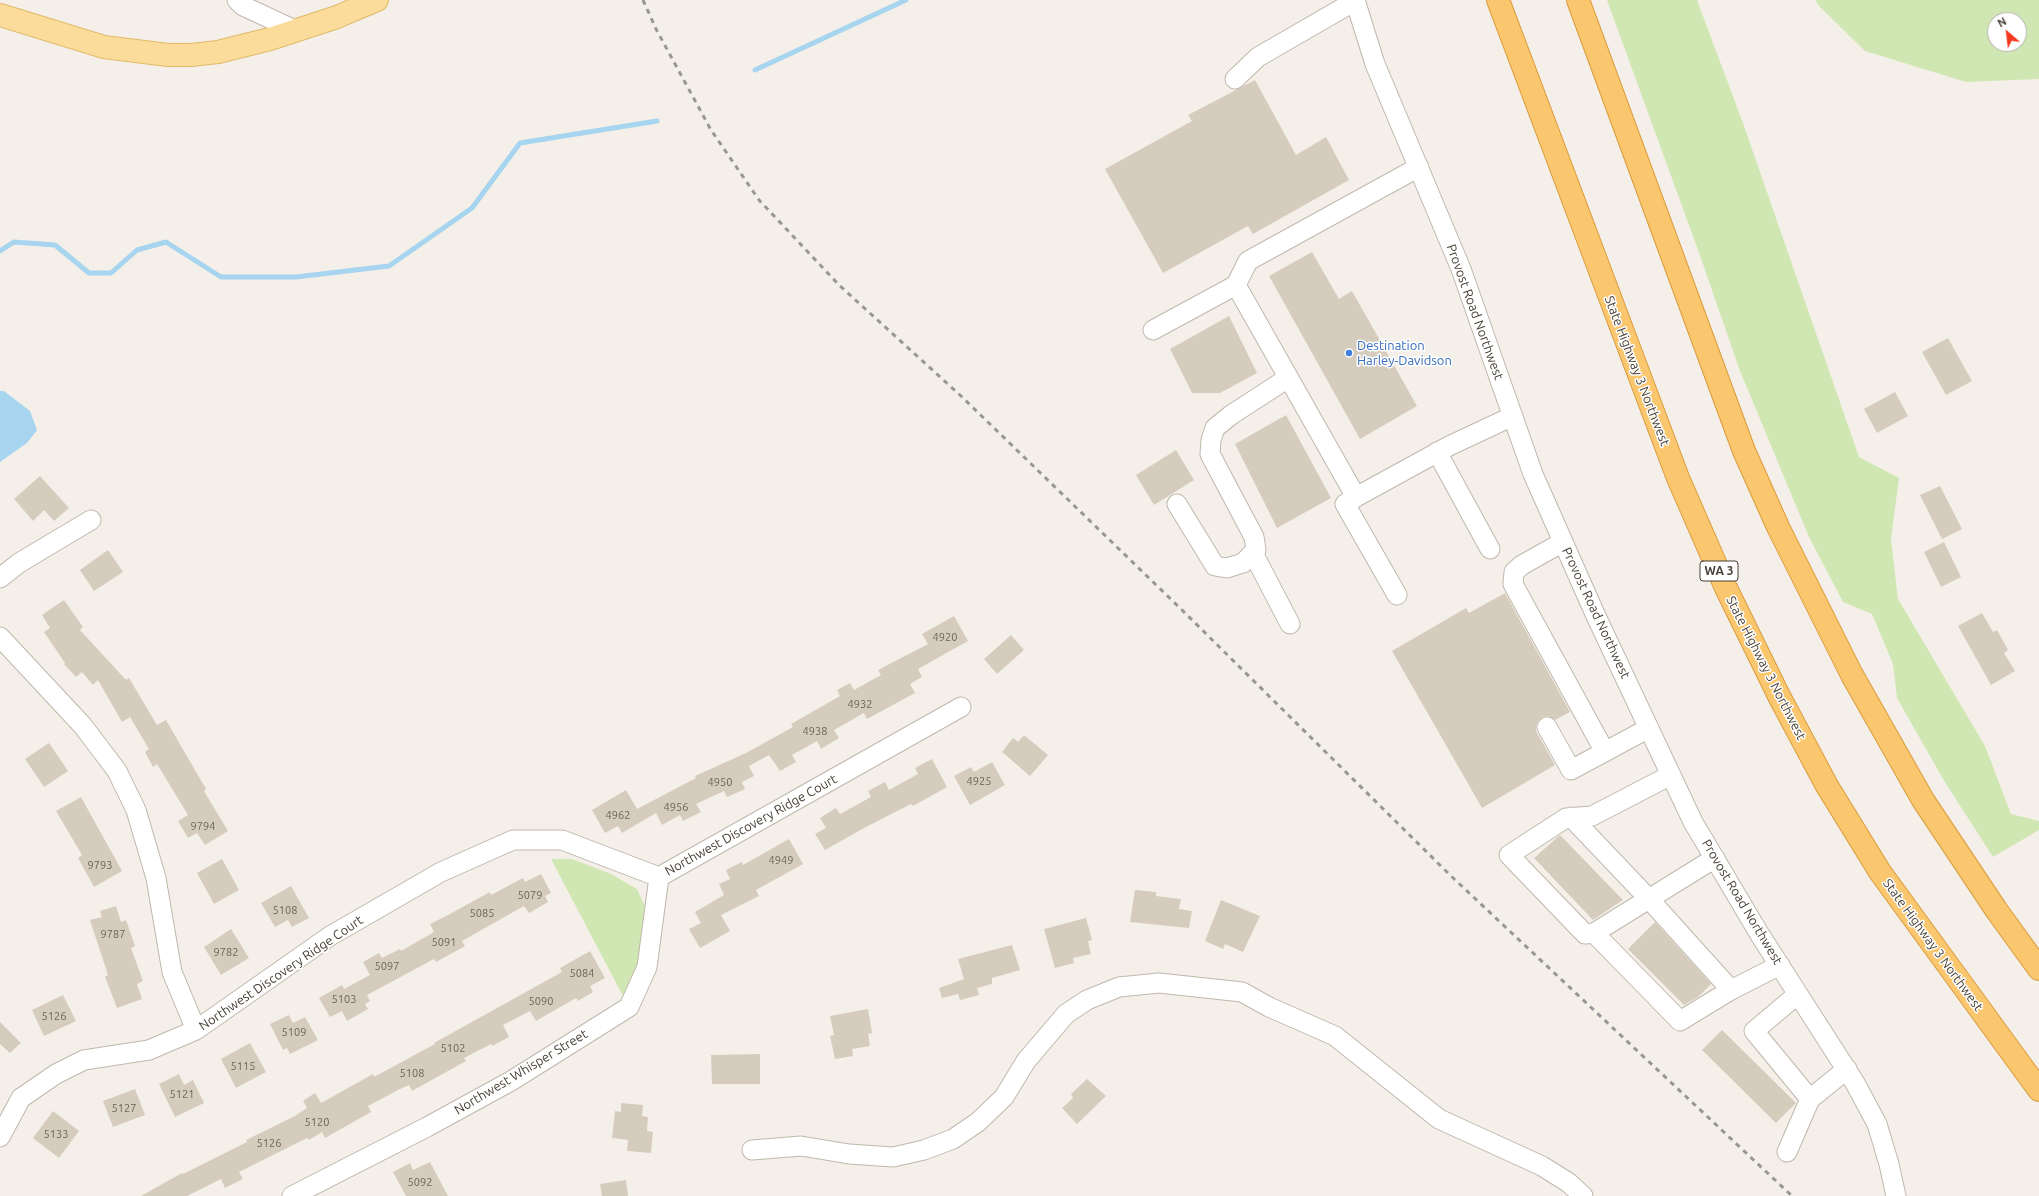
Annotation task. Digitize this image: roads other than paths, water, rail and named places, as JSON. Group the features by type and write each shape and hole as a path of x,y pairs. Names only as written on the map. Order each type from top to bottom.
{"highway":[{"name":"State Highway 3 Northwest","path":"1498,0 1678,478 1726,588 1778,696 1827,786 1880,872 2039,1090"},
{"path":"1578,0 1744,451 1778,527 1852,675 1923,800 1997,911 2039,969"}],"main road":[{"path":"0,15 104,47 168,55 191,55 218,52 297,31 337,17 377,0"}],"street":[{"path":"237,0 243,6 297,31"},
{"path":"1235,79 1258,57 1355,1"},
{"name":"Provost Road Northwest","path":"1355,1 1375,64 1461,269 1533,474 1563,542 1693,822 1798,994 1847,1070 1876,1124 1890,1164 1896,1196"},
{"path":"1153,330 1236,285 1248,261 1419,168"},
{"path":"1236,285 1356,497"},
{"path":"1177,504 1215,566 1227,568 1243,562 1256,550 1254,537 1210,454 1211,440 1215,428 1288,378"},
{"path":"1397,595 1345,504 1437,452 1512,416"},
{"path":"1437,452 1490,549"},
{"path":"0,578 19,563 91,520"},
{"path":"1563,542 1514,572 1513,584 1605,752"},
{"path":"1253,553 1290,624"},
{"path":"0,637 83,726 117,772 136,810 156,878 172,972 196,1030"},
{"name":"Northwest Discovery Ridge Court","path":"0,1137 21,1098 56,1074 84,1060 149,1050 196,1030 330,936 441,872 513,840 562,840 659,877 961,707"},
{"path":"1547,727 1571,770 1649,728"},
{"path":"1671,775 1592,816 1566,818 1509,855 1585,934 1594,933 1715,858"},
{"path":"1570,817 1649,899 1731,990"},
{"name":"Northwest Whisper Street","path":"292,1196 427,1127 512,1081 629,1006 647,968 659,877"},
{"path":"1594,933 1680,1021 1731,990 1780,965"},
{"path":"752,1150 802,1146 849,1154 893,1157 924,1150 953,1139 978,1122 1004,1097 1026,1061 1066,1014 1087,1000 1118,987 1159,983 1242,992 1269,1007 1335,1036 1439,1119 1542,1166 1569,1183 1583,1196"},
{"path":"1798,994 1754,1031 1810,1099"},
{"path":"1787,1152 1810,1099 1847,1070"}],"water":[{"path":"0,391 4,391 30,411 37,430 27,443 0,462"}],"waterway":[{"path":"755,70 906,0"},
{"path":"0,251 14,242 55,245 89,273 111,273 137,250 166,242 221,277 296,277 389,266 472,208 520,143 657,121"}],"railway":[{"path":"643,0 656,29 711,130 759,200 839,285 961,396 1182,610 1451,876 1792,1196"}],"place":[{"name":"Destination Harley-Davidson","path":"1349,353"}]}
